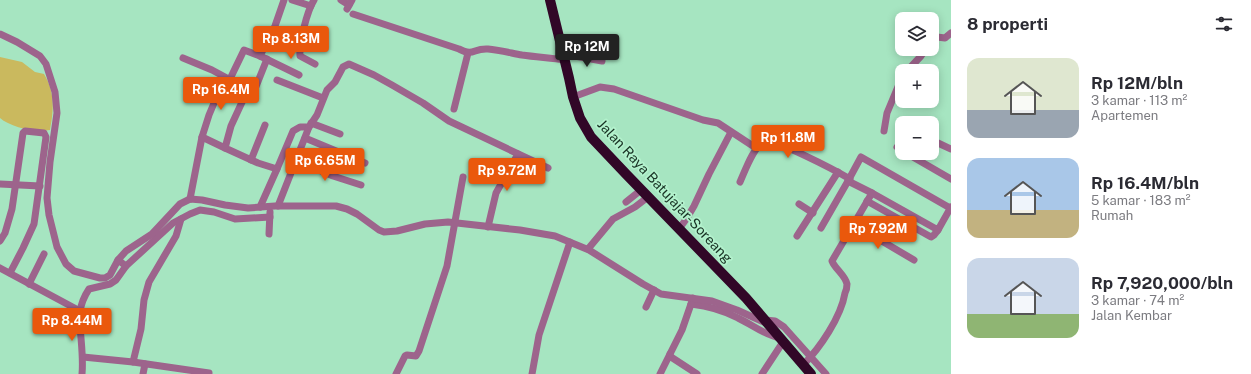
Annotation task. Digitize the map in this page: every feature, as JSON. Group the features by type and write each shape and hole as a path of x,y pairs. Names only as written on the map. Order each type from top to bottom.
{"highway":[{"name":"Jalan Raya Batujajar-Soreang","path":"550,0 572,97 580,118 592,137 737,289 780,339 808,367"}],"street":[{"path":"183,58 255,89 264,57 284,0"},
{"path":"292,0 313,3 302,36 300,56 315,64"},
{"path":"341,0 350,7 459,48 468,53 478,49 489,49 532,57 564,57 602,61"},
{"path":"939,36 945,38 951,33"},
{"path":"0,34 40,56 46,64 55,92 56,113 47,198 50,221 57,247 66,264 74,271 100,278 110,275 118,260 126,251 152,234 180,204 190,199 248,208 274,206 336,206 346,208 357,214 378,230 387,232 435,223 456,223 544,234 555,236 588,249 654,290 669,296 692,301 737,317 762,333 780,339 762,374"},
{"path":"190,199 202,137 209,115 244,50 264,57 299,75"},
{"path":"454,109 468,53"},
{"path":"914,64 921,56"},
{"path":"269,234 270,217 274,206 296,160 310,125 317,115 327,90 335,82 343,67 349,64 374,74 423,103 449,121 548,168"},
{"path":"277,80 323,98"},
{"path":"225,148 231,126 249,87"},
{"path":"572,97 600,87 614,89 703,120 718,123 756,148"},
{"path":"884,131 887,113 895,94"},
{"path":"252,160 264,125"},
{"path":"260,207 293,131 300,127 310,125 340,134"},
{"path":"0,242 5,233 12,209 22,137 25,131 44,133 46,137 34,224 10,272"},
{"path":"679,229 698,201 709,174 731,132"},
{"path":"202,137 252,160 277,169"},
{"path":"305,138 365,163"},
{"path":"740,182 756,148 766,140 773,141 838,172 849,180 938,230"},
{"path":"939,143 951,149"},
{"path":"488,227 496,193 518,154"},
{"path":"821,228 861,157 950,207 938,230 934,236 931,237 868,201"},
{"path":"296,160 333,176 361,185"},
{"path":"918,160 951,179"},
{"path":"797,236 838,172"},
{"path":"396,374 405,356 416,356 419,351 447,266 456,223 463,177"},
{"path":"0,184 40,186"},
{"path":"808,367 841,312 847,284 842,274 832,261 872,193"},
{"path":"626,202 645,194"},
{"path":"588,249 613,219 636,207 645,194"},
{"path":"799,204 813,213"},
{"path":"235,218 237,206"},
{"path":"82,374 83,357 80,311 89,289 110,284 119,276 126,266 173,223 200,210 235,218 270,217"},
{"path":"133,362 144,300 149,282 174,240 181,219"},
{"path":"853,224 914,260"},
{"path":"532,374 539,335 570,242"},
{"path":"29,284 44,254"},
{"path":"118,260 126,266"},
{"path":"0,269 10,272 29,284 80,311"},
{"path":"646,307 654,290"},
{"path":"692,301 712,301 725,305 768,324 775,321 780,323 808,367 826,374"},
{"path":"660,374 682,330 692,301"},
{"path":"670,354 672,357 697,374"},
{"path":"83,357 133,362 209,373"},
{"path":"143,374 145,364"}],"shaded area":[{"path":"0,57 22,62 35,72 44,74 48,81 53,101 50,130 38,131 17,127 0,118"}]}
